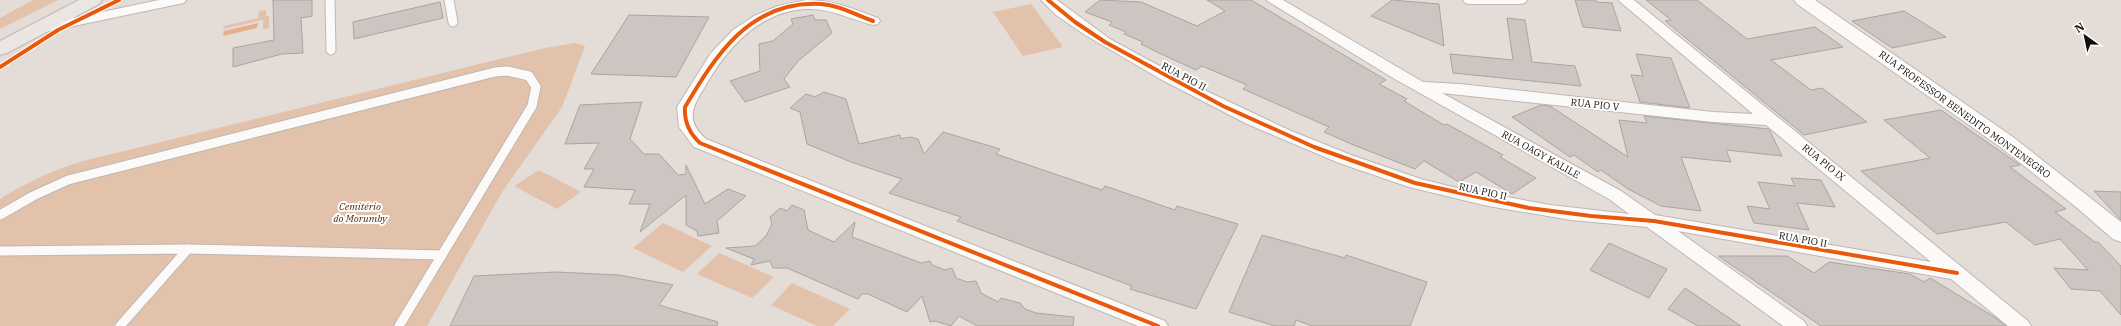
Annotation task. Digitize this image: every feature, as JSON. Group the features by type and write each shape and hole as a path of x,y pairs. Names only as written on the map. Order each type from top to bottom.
{"main road":[{"path":"0,36 71,0"},
{"path":"0,49 92,0"}],"street":[{"path":"34,30 179,0"},
{"name":"RUA PIO II","path":"1048,0 1068,18 1096,37 1187,88 1289,135 1391,176 1459,194 1562,214 1606,220 1654,222 1957,273"},
{"name":"RUA OAGY KALILE","path":"1273,0 1419,87 1615,195 1797,326"},
{"path":"1470,0 1520,0"},
{"name":"RUA PIO IX","path":"1625,0 2021,326"},
{"name":"RUA PROFESSOR BENEDITO MONTENEGRO","path":"1803,0 2004,140 2084,201 2121,234"},
{"path":"872,21 821,4 791,7 769,14 753,23 729,41 685,107 684,119 687,128 700,143 1158,326"},
{"name":"RUA PIO V","path":"1419,87 1460,89 1713,117 1772,120"}],"lane":[{"path":"330,0 331,50"},
{"path":"449,0 453,22"},
{"path":"0,215 38,193 68,180 495,72 507,71 529,76 536,88 532,106 399,326"},
{"path":"0,251 188,249 442,255"},
{"path":"120,326 188,249"}],"green space":[{"path":"33,0 58,0 0,29 0,18"},
{"path":"1031,4 1063,47 1023,56 993,12"},
{"path":"266,10 266,16 269,16 269,28 263,29 263,20 223,29 224,26 258,18 259,11"},
{"name":"Cemitério do Morumby","path":"575,43 585,46 562,107 502,192 427,326 0,326 0,199 30,182 61,168 83,161 545,48"},
{"path":"539,170 581,192 557,209 514,186"},
{"path":"663,223 712,246 683,272 633,248"},
{"path":"719,253 774,277 752,298 697,274"},
{"path":"792,283 850,309 833,326 817,326 771,305"}],"shaded area":[{"path":"258,23 257,28 223,36 224,31"}],"building":[{"path":"273,0 312,0 312,16 301,18 303,53 282,54 233,67 233,48 274,40"},
{"path":"1100,0 1141,2 1197,26 1225,11 1207,0 1251,0 1386,80 1379,84 1407,99 1404,101 1444,125 1447,124 1503,155 1500,157 1536,178 1512,194 1476,172 1459,182 1424,161 1415,169 1356,146 1324,132 1329,127 1243,89 1247,85 1202,66 1196,70 1141,44 1143,42 1124,34 1126,32 1109,25 1112,22 1085,12"},
{"path":"1392,0 1439,4 1444,46 1371,16"},
{"path":"1575,0 1596,0 1596,2 1612,3 1621,31 1583,27"},
{"path":"1646,0 1697,0 1747,39 1815,27 1843,47 1771,60 1811,90 1822,88 1867,122 1804,135 1665,21 1671,20"},
{"path":"440,2 443,18 354,39 353,22"},
{"path":"1904,11 1946,37 1892,48 1852,21"},
{"path":"629,15 709,17 676,77 591,74"},
{"path":"813,15 815,20 826,20 832,33 798,61 784,79 790,87 745,102 730,81 760,71 759,44 773,41 793,24 791,19"},
{"path":"1507,18 1525,20 1532,62 1575,66 1581,86 1453,73 1450,54 1513,60"},
{"path":"1636,54 1671,58 1690,108 1640,102 1631,75 1643,76"},
{"path":"824,92 846,99 859,144 900,135 901,139 910,137 918,139 924,154 943,132 1000,149 996,154 1102,190 1105,186 1175,210 1177,206 1238,224 1196,309 1130,289 1132,286 957,221 961,217 889,193 902,179 851,162 807,144 800,112 790,108 806,94 815,97"},
{"path":"642,102 630,139 644,154 659,154 678,175 686,174 686,165 705,204 728,189 746,196 717,221 719,233 698,236 697,231 686,225 686,195 640,232 650,204 629,204 635,190 584,187 594,169 584,169 599,143 565,144 580,105"},
{"path":"1541,105 1550,106 1628,157 1619,120 1647,123 1644,116 1769,129 1782,156 1726,150 1731,162 1681,157 1701,211 1661,206 1628,189 1601,170 1598,172 1574,155 1570,157 1512,117"},
{"path":"1941,110 2020,165 2010,167 2066,209 2055,212 2095,242 2098,242 2121,266 2121,315 2100,291 2071,289 2054,268 2088,270 2060,239 2035,245 2006,222 1937,234 1861,171 1930,158 1884,120"},
{"path":"1791,178 1821,180 1835,207 1797,203 1809,230 1754,223 1747,206 1770,209 1758,182 1795,186"},
{"path":"2094,191 2121,192 2121,220"},
{"path":"792,205 804,210 808,230 834,242 855,222 852,237 921,263 930,261 932,265 945,270 952,268 956,278 967,282 976,281 981,293 998,302 1001,298 1020,303 1025,309 1036,313 1074,317 1073,326 977,326 959,316 951,326 935,321 930,322 922,296 907,312 868,294 862,294 858,299 787,268 773,268 770,261 751,265 754,259 726,248 755,246 766,236 772,224 770,217 780,208 787,211"},
{"path":"1262,235 1345,258 1346,255 1427,282 1410,326 1312,326 1296,320 1294,326 1275,326 1229,312"},
{"path":"1609,243 1667,269 1649,298 1590,270"},
{"path":"1718,256 1787,256 1814,273 1829,262 1910,274 1924,282 1930,278 1996,318 2006,326 1821,326"},
{"path":"556,272 619,275 673,285 659,305 718,322 717,326 450,326 474,276"},
{"path":"1685,288 1741,326 1698,326 1668,309"}],"cycle path":[{"path":"0,67 58,30 119,0"},
{"path":"1048,0 1061,12 1105,42 1167,77 1223,106 1314,147 1415,183 1436,189 1529,208 1571,214 1654,221 1957,273"},
{"path":"873,21 832,6 808,4 771,13 748,25 723,48 685,107 685,118 689,131 700,143 1158,326"}]}
